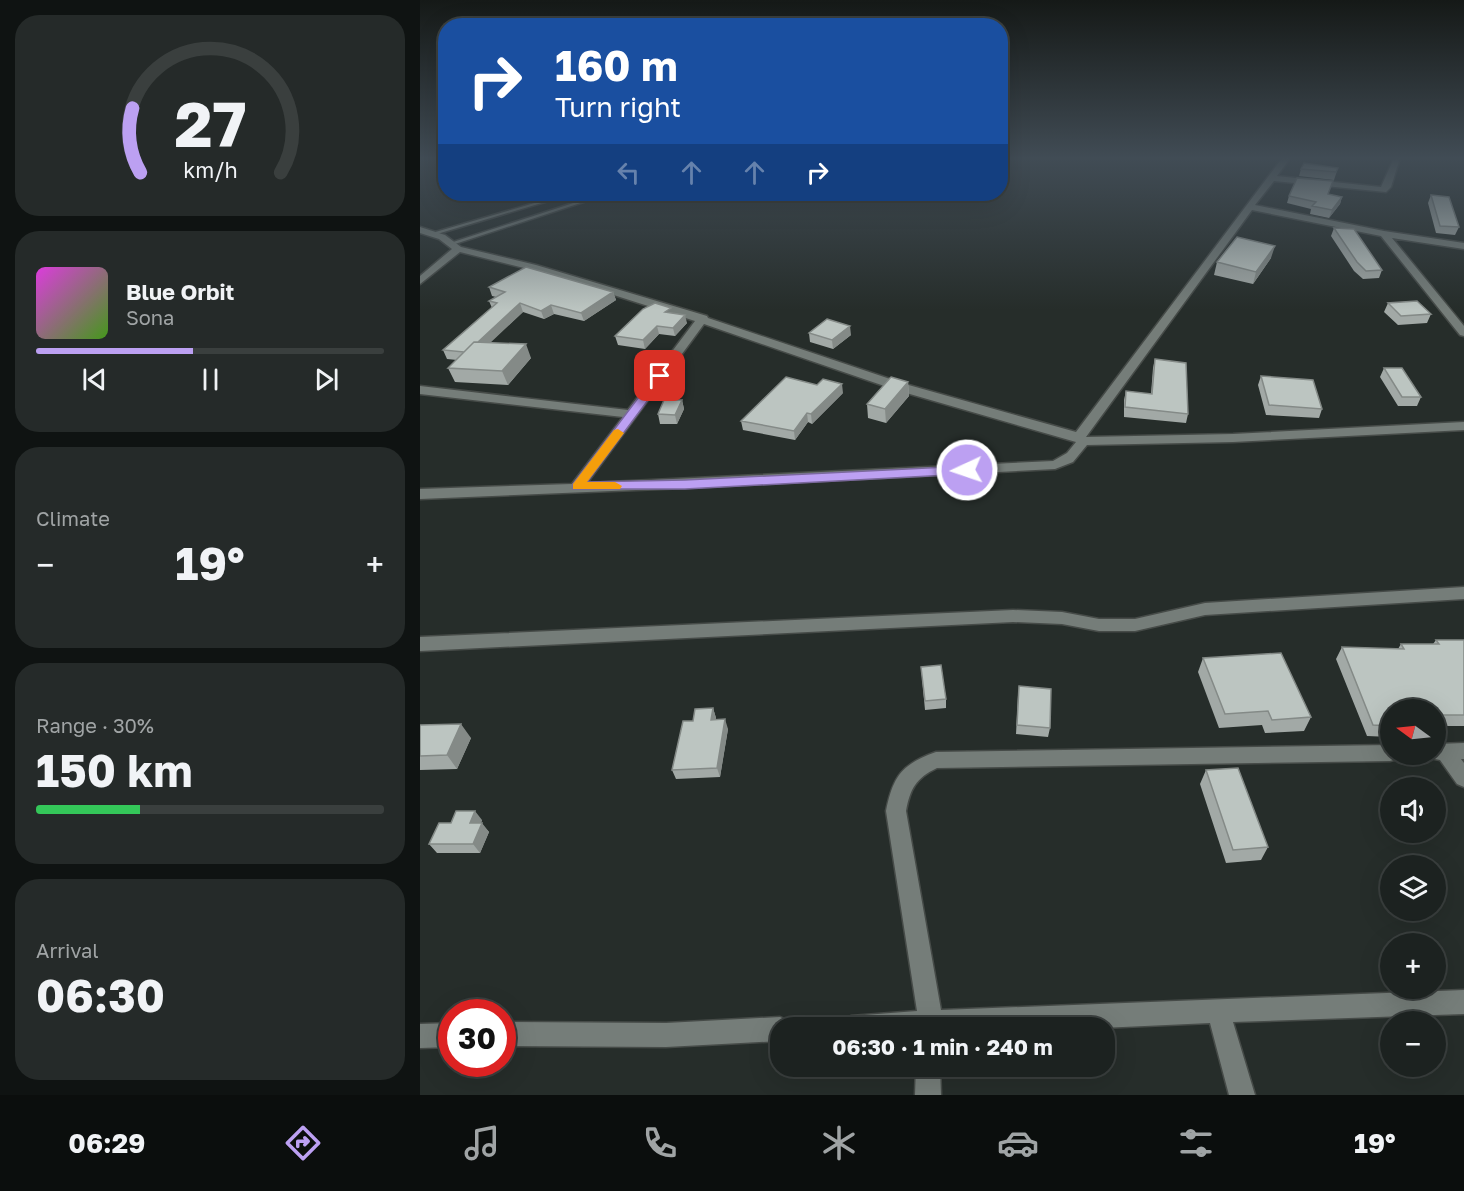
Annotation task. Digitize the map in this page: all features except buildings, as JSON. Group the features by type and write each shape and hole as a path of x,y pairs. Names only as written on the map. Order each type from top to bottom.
{"street":[{"path":"420,494 685,484 1055,465 1070,459 1079,451 1081,439 1249,208"},
{"path":"1255,208 1384,234 1464,246"},
{"path":"420,230 435,233 456,246 507,258 703,318 997,415 1081,439 1233,438 1464,426"},
{"path":"1384,234 1464,333"},
{"path":"420,281 456,246"},
{"path":"577,487 703,318"},
{"path":"420,390 632,414"},
{"path":"420,644 605,637 1013,615 1062,618 1099,625 1135,625 1205,609 1464,593"},
{"path":"1448,752 1464,778"},
{"path":"929,1017 896,811 900,788 912,770 936,760 1380,753"},
{"path":"1095,1017 1464,1002"},
{"path":"1218,1011 1242,1095"},
{"path":"516,1034 666,1035 770,1030"},
{"path":"420,1036 438,1035"},
{"path":"928,1077 928,1095"}],"lane":[{"path":"435,233 520,208"},
{"path":"456,246 565,208"}],"slow traffic":[{"path":"615,486 577,487 618,433"}],"route":[{"path":"660,376 577,487 967,470"}]}
